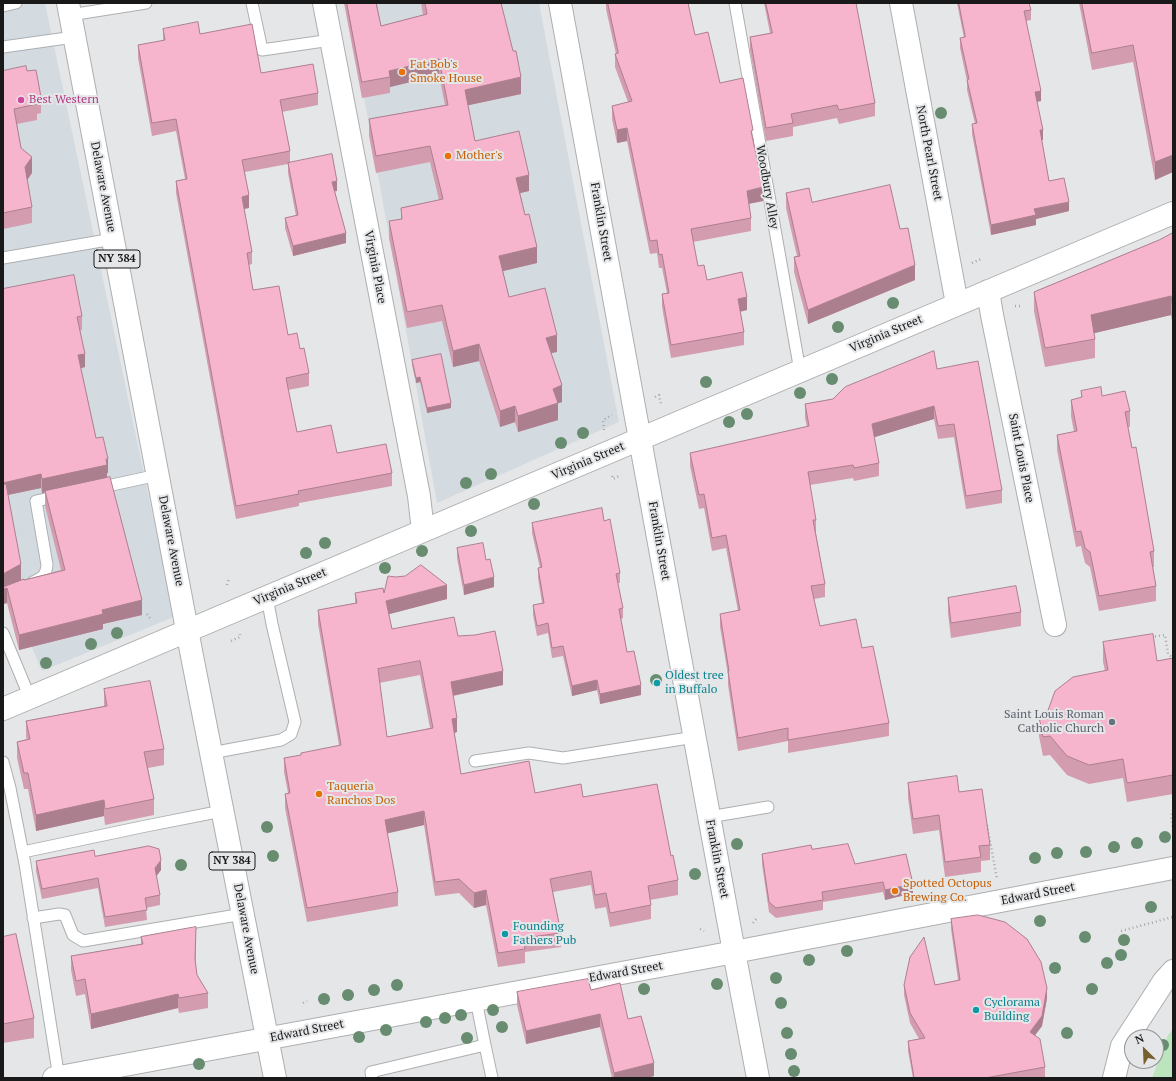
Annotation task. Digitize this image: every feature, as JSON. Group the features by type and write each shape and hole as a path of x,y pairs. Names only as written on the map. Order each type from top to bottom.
{"street":[{"name":"Virginia Place","path":"324,3 419,496 423,531"},
{"name":"Franklin Street","path":"560,3 758,1078"},
{"name":"North Pearl Street","path":"901,3 957,304"},
{"name":"Delaware Avenue","path":"69,9 222,811 275,1078"},
{"name":"Virginia Street","path":"3,709 1173,213"},
{"name":"Saint Louis Place","path":"988,291 1055,625"},
{"name":"Edward Street","path":"58,1078 734,952 1173,868"},
{"path":"1114,1078 1122,1046 1164,981 1173,971"}],"lane":[{"path":"3,6 16,3"},
{"path":"69,9 146,3"},
{"path":"252,3 262,50 331,40"},
{"name":"Woodbury Alley","path":"735,3 800,370"},
{"path":"3,47 74,37"},
{"path":"3,258 112,238"},
{"path":"91,490 158,475"},
{"path":"22,587 41,578 46,572 47,565 36,501 68,495"},
{"path":"211,753 281,740 292,734 295,722 267,597"},
{"path":"3,633 30,698"},
{"path":"475,761 529,753 562,758 695,737"},
{"path":"3,762 23,852 58,1078"},
{"path":"709,817 768,807"},
{"path":"23,852 222,811"},
{"path":"33,918 60,914 65,915 73,935 83,941 243,914"},
{"path":"476,1000 492,1078"},
{"path":"372,1078 371,1072 485,1045"}],"path":[{"path":"659,395 660,404"},
{"path":"605,431 603,420 614,415"},
{"path":"613,479 621,476"},
{"path":"226,584 229,578"},
{"path":"146,614 150,618"},
{"path":"1150,637 1165,635 1168,654 1173,658"},
{"path":"231,641 240,637"},
{"path":"1173,810 1171,816 1173,830"},
{"path":"986,818 1002,901"},
{"path":"752,924 758,917"},
{"path":"1121,931 1173,918"},
{"path":"700,929 704,931"},
{"path":"303,1003 307,1001"}],"shaded area":[{"path":"3,3 45,3 174,617 42,671 3,581"},
{"path":"347,3 539,3 619,422 437,503"}],"green space":[{"path":"1173,1029 1173,1078 1152,1078 1155,1069 1164,1069 1164,1046 1168,1035"}],"building":[{"path":"347,3 376,3 381,26 427,14 425,3 501,3 513,51 516,51 521,77 465,90 475,141 519,131 529,175 516,178 525,215 529,214 537,247 499,256 509,297 545,288 557,335 546,338 562,385 553,389 558,403 518,416 515,406 500,411 479,344 453,351 442,305 407,312 389,221 402,219 401,208 443,199 430,146 376,156 369,119 448,105 439,59 389,71 390,77 362,82"},
{"path":"608,3 688,3 695,35 708,32 720,83 743,78 753,130 751,131 763,187 747,191 751,218 691,229 698,266 704,265 707,280 742,272 747,297 738,299 744,332 671,345 662,294 669,293 662,254 659,255 657,240 650,241 627,128 617,130 612,106 632,101 615,54 618,53"},
{"path":"766,3 856,3 875,103 839,110 837,105 791,114 793,123 766,128 750,37 772,33"},
{"path":"959,3 1029,3 1031,10 1024,11 1041,91 1035,92 1043,130 1040,130 1049,181 1064,178 1069,202 1034,209 1036,215 991,225 972,124 977,123 967,80 969,79 960,38 965,37"},
{"path":"1082,3 1173,3 1173,155 1155,162 1133,45 1092,53"},
{"path":"198,22 200,34 252,24 261,73 313,64 318,93 280,100 290,151 242,160 249,195 242,197 252,252 247,253 253,290 279,286 288,335 297,333 300,349 304,348 309,373 286,378 297,432 331,425 337,453 386,444 392,473 298,491 299,494 236,506 176,181 187,179 176,119 152,123 138,45 165,40 163,29"},
{"path":"26,66 27,71 36,70 41,97 36,98 37,104 14,109 21,148 32,157 25,167 32,207 3,213 3,71"},
{"path":"332,154 337,181 332,182 346,233 293,246 285,218 298,215 288,163"},
{"path":"890,185 900,229 908,228 915,265 808,310 794,257 800,256 786,193 809,188 812,202"},
{"path":"1173,233 1173,308 1171,296 1091,315 1095,339 1045,348 1034,292"},
{"path":"74,275 82,316 77,317 85,354 78,355 96,438 103,437 108,459 106,459 107,465 42,479 41,474 3,483 3,289"},
{"path":"934,351 937,369 978,361 1002,490 966,496 954,424 938,426 934,406 872,424 879,463 854,468 853,465 808,472 816,520 813,520 825,584 811,586 820,626 856,619 862,648 873,646 889,723 788,740 788,728 738,738 720,614 740,610 726,535 712,538 704,494 699,495 690,453 809,426 805,404 833,399 845,387"},
{"path":"441,354 451,403 427,408 420,377 416,378 412,360"},
{"path":"1101,387 1102,396 1125,391 1130,411 1125,412 1132,448 1136,447 1154,551 1150,552 1156,586 1099,596 1090,552 1085,548 1081,531 1076,532 1057,435 1077,431 1071,400 1082,397 1081,391"},
{"path":"110,477 142,600 102,610 103,614 19,635 7,588 3,589 3,587 24,579 65,570 45,491"},
{"path":"6,484 21,564 3,574 3,485"},
{"path":"602,508 604,521 610,519 620,573 616,574 623,608 619,609 627,652 634,651 641,685 600,694 597,680 572,686 563,646 552,648 548,623 537,626 533,605 544,603 538,568 542,567 532,523"},
{"path":"483,543 486,560 490,559 494,577 464,585 457,548"},
{"path":"421,565 447,585 386,601 392,629 454,617 458,636 475,635 495,631 503,671 451,682 457,718 452,719 461,774 529,761 535,793 581,784 583,797 657,784 671,856 673,855 678,880 648,886 651,905 610,913 606,893 595,895 591,871 550,879 561,933 523,938 525,949 498,953 486,890 474,893 459,879 435,882 424,811 385,820 398,892 307,908 285,794 290,793 284,758 341,745 318,610 357,603 355,593 383,588 384,593 388,576 405,576","holes":["420,661 433,728 387,737 378,669"]},
{"path":"1016,586 1021,612 951,623 948,598"},
{"name":"Saint Louis Roman Catholic Church","path":"1153,634 1157,661 1173,658 1173,775 1127,783 1123,759 1089,765 1067,756 1050,736 1043,737 1039,717 1046,716 1055,691 1073,677 1108,670 1103,642"},
{"path":"150,681 164,749 144,752 154,799 105,809 104,800 36,815 28,773 24,773 17,742 30,739 26,721 107,706 104,689"},
{"path":"957,776 959,792 982,789 990,845 979,846 981,857 945,862 939,815 913,819 908,783"},
{"path":"848,844 855,864 906,854 913,884 885,890 883,882 822,892 823,900 776,908 769,902 762,854 811,845 812,849"},
{"path":"149,846 159,849 161,860 155,868 160,895 145,898 147,910 105,917 98,878 42,889 36,861 94,850 95,856"},
{"name":"Cyclorama Building","path":"978,915 1005,922 1027,939 1041,962 1047,988 1042,1016 1030,1032 1040,1039 1045,1067 985,1078 914,1078 908,1041 925,1038 910,1013 904,985 910,957 924,937 935,985 960,980 951,919"},
{"path":"196,927 195,959 197,975 208,993 179,998 178,994 91,1014 85,979 76,981 71,956 143,944 141,937"},
{"path":"16,934 34,1018 3,1024 3,937"},
{"path":"588,979 591,990 620,983 628,1019 641,1016 654,1063 614,1073 600,1014 526,1031 517,992"}],"place":[{"name":"Fat Bob's Smoke House","path":"402,72"},
{"name":"Best Western","path":"21,100"},
{"name":"Mother's","path":"448,156"},
{"name":"Oldest tree in Buffalo","path":"657,683"},
{"name":"Saint Louis Roman Catholic Church","path":"1112,722"},
{"name":"Taqueria Ranchos Dos","path":"319,794"},
{"name":"Spotted Octopus Brewing Co.","path":"895,891"},
{"name":"Founding Fathers Pub","path":"505,934"},
{"name":"Cyclorama Building","path":"976,1010"}]}
